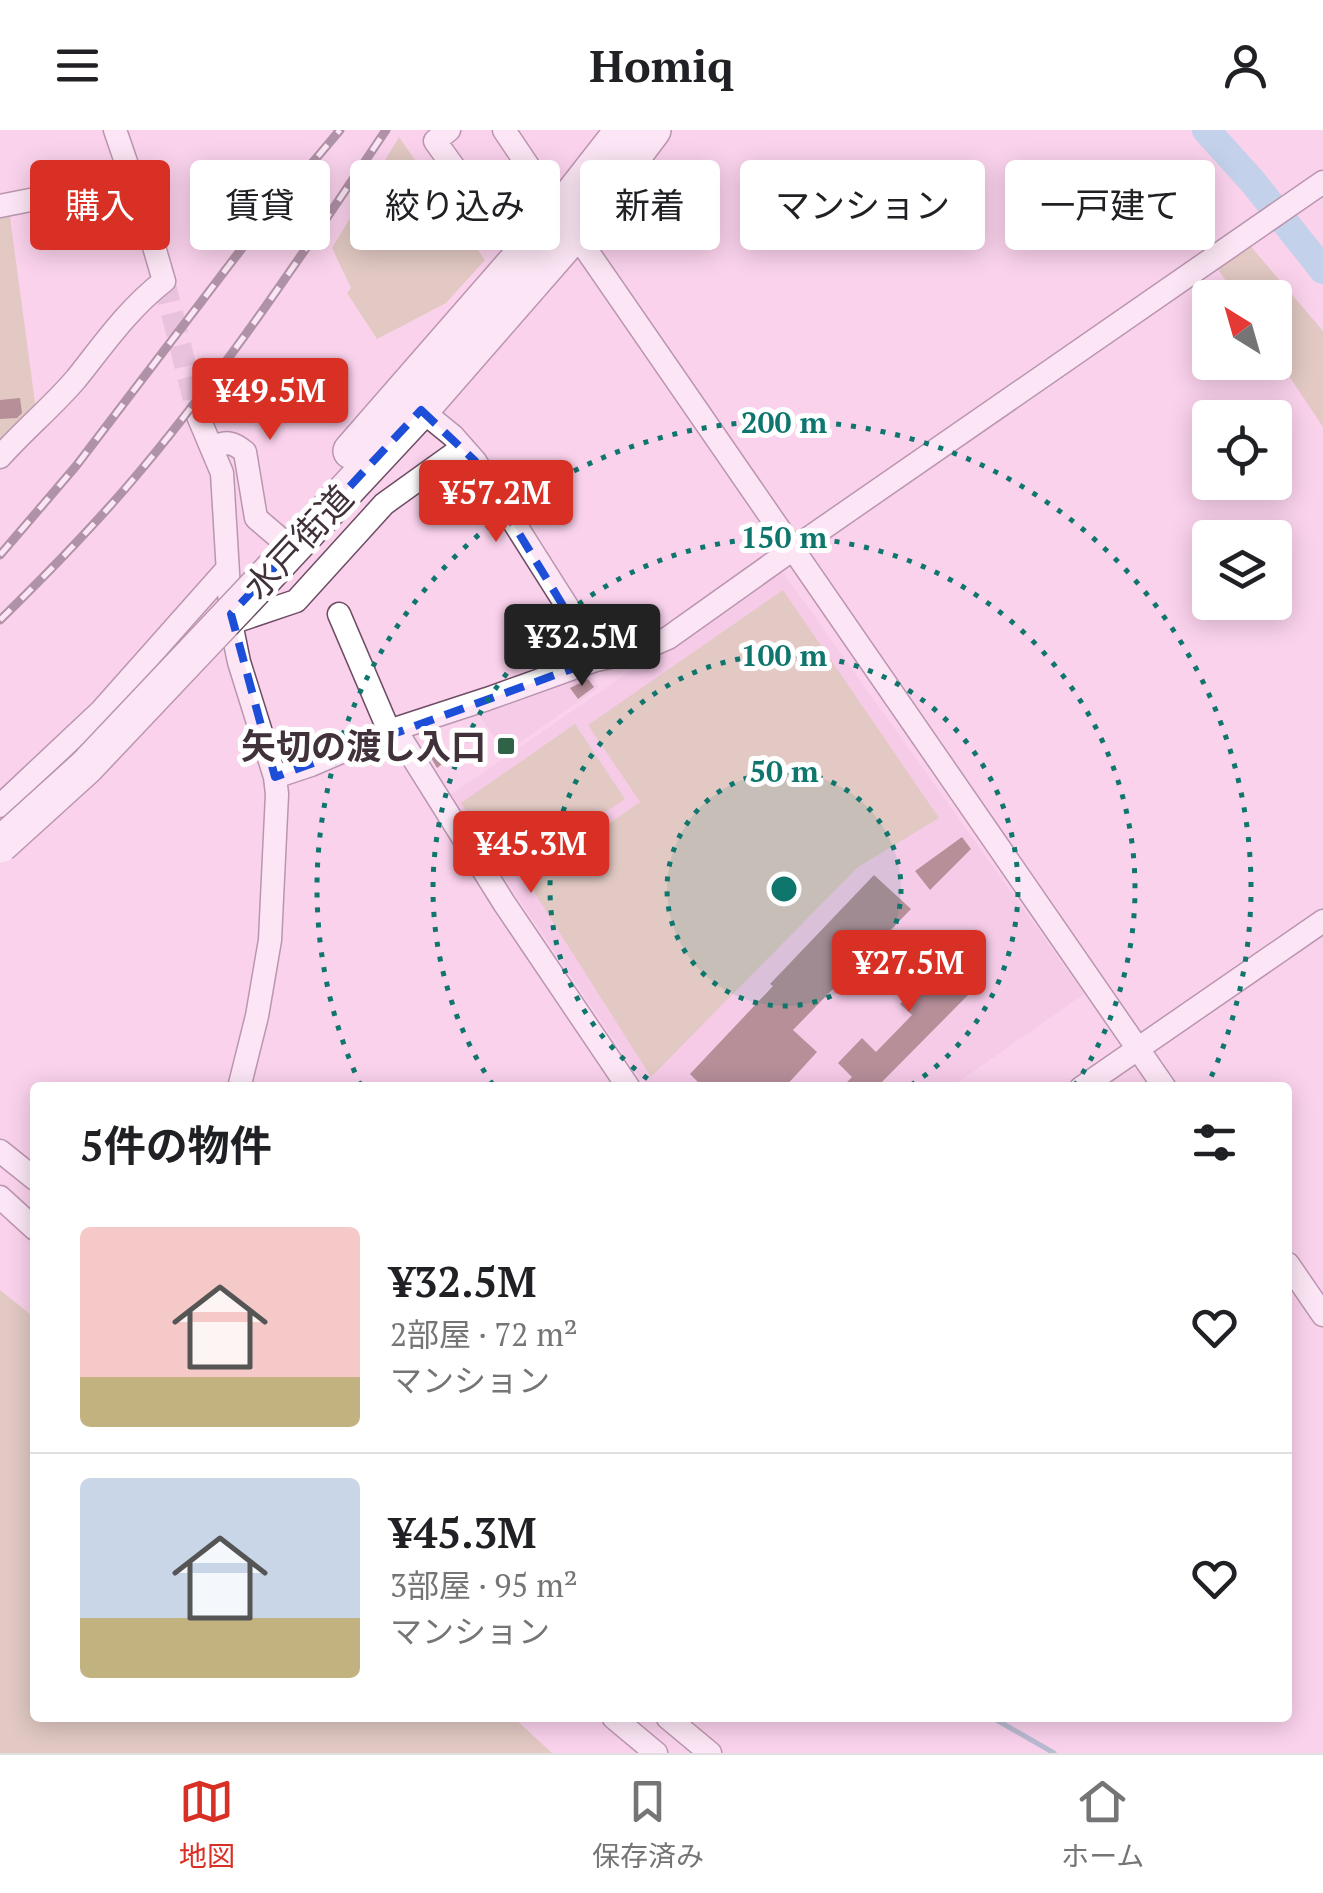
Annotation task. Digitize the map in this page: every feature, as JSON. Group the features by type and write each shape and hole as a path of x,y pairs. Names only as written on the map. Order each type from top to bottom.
{"highway":[{"name":"水戸街道","path":"0,845 86,767 277,536 555,217 623,130"},
{"name":"水戸街道","path":"0,824 74,757 244,575 421,410 577,231 653,130"}],"street":[{"path":"115,130 125,160"},
{"path":"445,160 435,140 449,130"},
{"path":"504,130 524,160"},
{"path":"275,777 392,730 668,638 1323,182"},
{"path":"0,206 30,201"},
{"path":"0,457 73,382 115,328 164,282 154,250"},
{"path":"587,250 1161,1082"},
{"path":"421,410 453,436 475,462 584,633 596,660"},
{"path":"198,416 222,473 244,575 232,627 275,777 270,940 257,1016 240,1082"},
{"path":"212,448 225,442 245,452 256,518 277,536"},
{"path":"0,862 60,811 142,730 232,627 296,601 384,504 455,453"},
{"path":"0,806 244,575"},
{"path":"338,614 392,730 625,1082"},
{"path":"1089,1082 1323,921"},
{"path":"0,1151 30,1174"},
{"path":"0,1198 30,1225"},
{"path":"1292,1270 1323,1315"},
{"path":"619,1722 656,1753"},
{"path":"673,1722 710,1753"}],"highlighted area":[{"path":"421,410 475,461 596,660 275,777 231,614"}],"shaded area":[{"path":"399,137 415,160 385,160"},
{"path":"9,210 36,410 0,445 0,211"},
{"path":"350,218 350,250 478,250 485,260 446,303 377,339 347,293 351,288 332,248"},
{"path":"1247,242 1279,280 1225,280 1215,265"},
{"path":"1292,295 1323,331 1323,427 1292,380"},
{"path":"780,568 1084,994 958,1082 643,1082 449,796"},
{"path":"783,590 939,818 858,867 651,1077 527,881 640,802 588,725"},
{"path":"587,672 599,687 505,753 477,712"},
{"path":"575,724 625,799 509,876 461,803"},
{"path":"0,1290 30,1314 30,1722 518,1722 552,1753 0,1753"}],"building":[{"path":"20,398 22,413 17,418 0,419 0,400"},
{"path":"588,679 594,687 578,699 570,688"},
{"path":"443,747 450,758 437,768 430,756"},
{"path":"962,837 971,849 930,890 915,871"},
{"path":"874,875 911,909 793,1030 817,1052 790,1082 698,1082 690,1074 773,986 770,984"},
{"path":"920,934 956,967 950,973 970,993 882,1082 847,1082 852,1077 838,1063 862,1038 876,1052 912,1015 900,1004 917,988 892,965"}],"waterway":[{"path":"1206,130 1323,270"},
{"path":"1000,1722 1054,1753"}],"tunnel":[{"path":"164,281 198,416"}],"railway":[{"path":"0,555 76,466 259,226 340,130"},
{"path":"0,620 90,528 174,429 268,303 386,130"}],"place":[{"name":"矢切の渡し入口","path":"506,746"}]}
